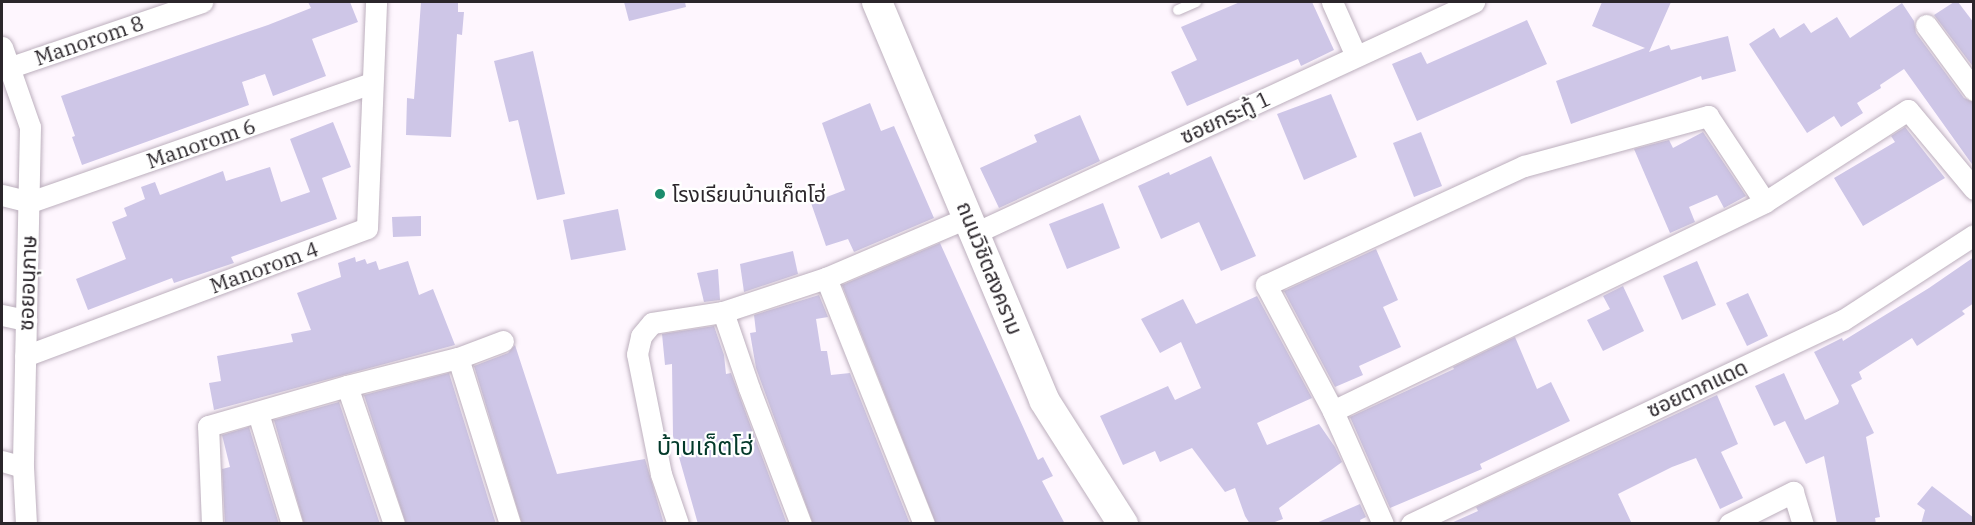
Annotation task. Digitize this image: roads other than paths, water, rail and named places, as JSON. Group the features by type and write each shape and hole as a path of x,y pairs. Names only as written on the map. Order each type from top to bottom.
{"main road":[{"name":"ถนนวิชิตสงคราม","path":"877,2 1044,400 1122,524"}],"street":[{"name":"Manorom 8","path":"11,67 202,2"},
{"path":"372,83 376,2"},
{"path":"1332,2 1356,56"},
{"name":"ซอยกระทู้ 1","path":"678,524 661,474 637,354 640,336 652,323 723,312 826,278 972,225 1474,2"},
{"path":"1926,26 1974,90"},
{"name":"ซอยอนุภาษ","path":"2,47 11,67 30,127 25,356 26,524"},
{"name":"Manorom 6","path":"30,202 372,83"},
{"name":"Manorom 4","path":"25,356 367,228 372,83"},
{"path":"1333,411 1765,202 1908,110 1974,189"},
{"path":"1383,524 1333,411 1266,285 1524,166 1708,116 1765,202"},
{"path":"2,195 30,202"},
{"name":"ซอยตากแดด","path":"1411,524 1843,320 1974,235"},
{"path":"826,278 924,524"},
{"path":"723,312 749,388 801,524"},
{"path":"2,315 26,320"},
{"path":"212,524 208,426 458,358 503,341"},
{"path":"458,358 510,524"},
{"path":"346,387 394,524"},
{"path":"258,412 292,524"},
{"path":"2,461 24,467"},
{"path":"1729,524 1793,492 1803,524"}],"lane":[{"path":"1178,9 1196,2"}],"place":[{"name":"โรงเรียนบ้านเก็ตโฮ่","path":"660,194"}],"district":[{"name":"บ้านเก็ตโฮ่","path":"705,447"}]}
